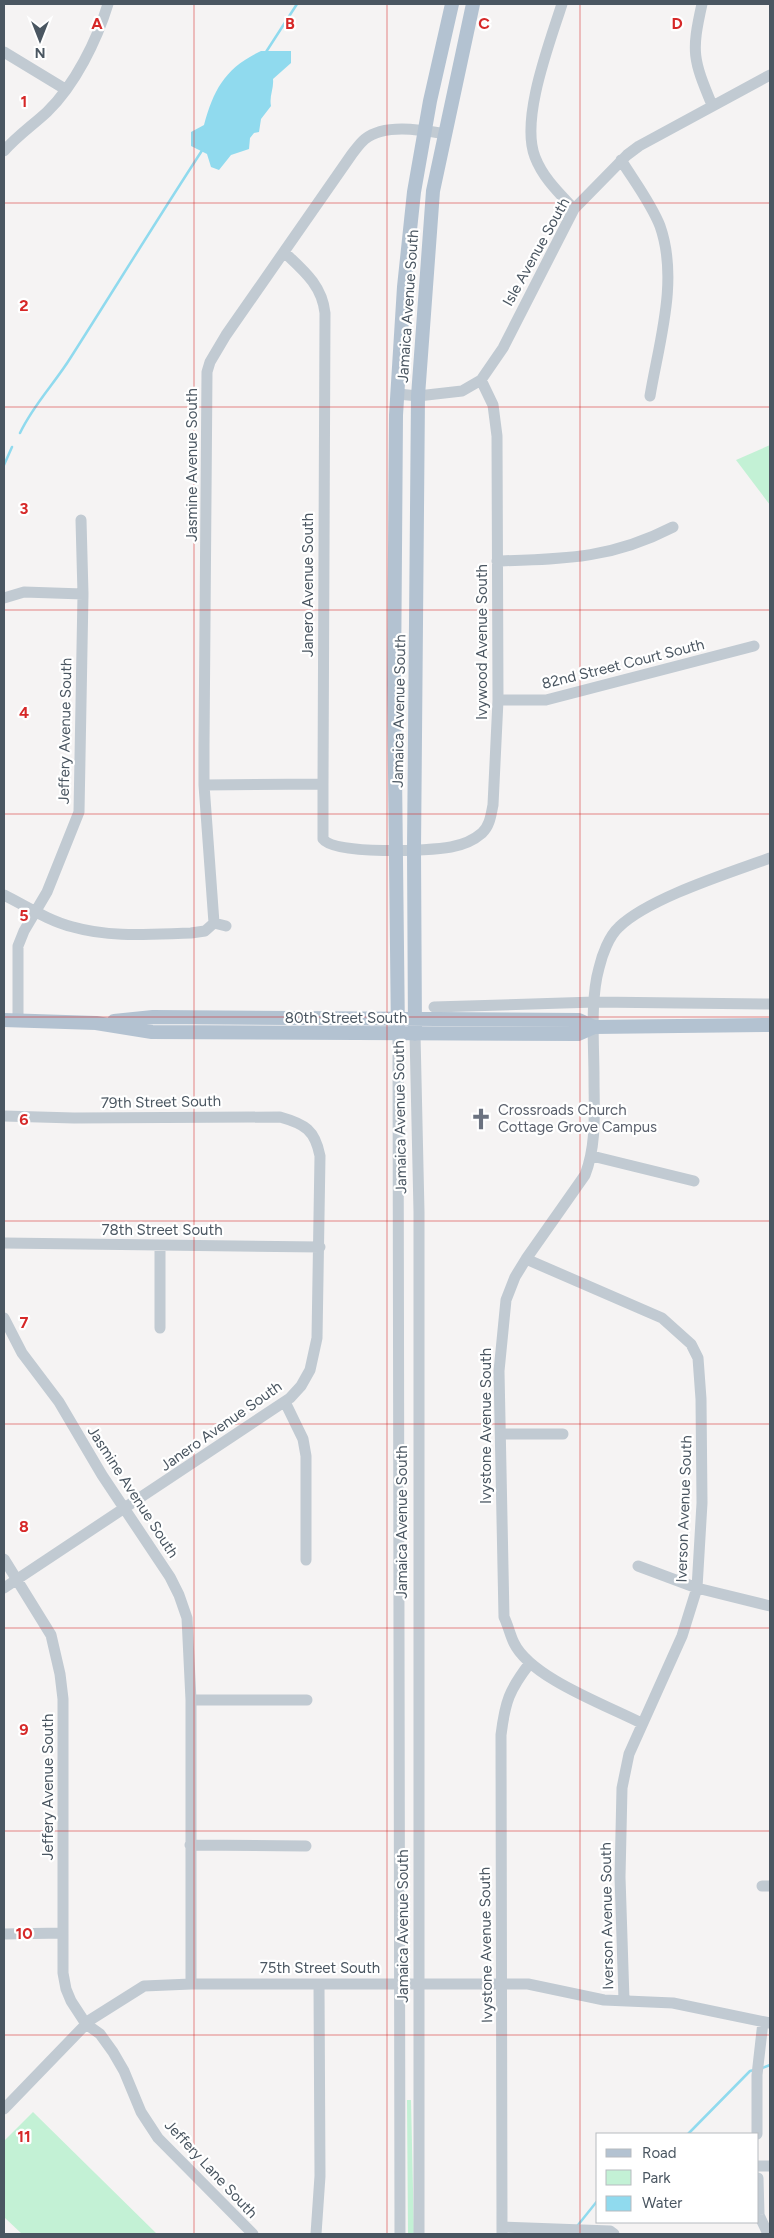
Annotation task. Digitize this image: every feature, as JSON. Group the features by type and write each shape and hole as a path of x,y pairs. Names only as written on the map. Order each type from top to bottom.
{"main road":[{"name":"Jamaica Avenue South","path":"398,1035 394,684 398,394 414,192 425,130 452,4"},
{"name":"Jamaica Avenue South","path":"415,1034 414,850 418,396 433,191 473,4"},
{"name":"80th Street South","path":"96,1023 152,1017 415,1018 579,1020 594,1027"},
{"name":"80th Street South","path":"11,1020 96,1023 152,1032 398,1035 578,1034 594,1027 770,1025"}],"street":[{"path":"4,151 48,111 65,89 84,61 108,4"},
{"path":"562,4 539,82 531,132 535,156 548,181 574,209"},
{"path":"702,4 694,38 694,52 696,69 712,106"},
{"path":"4,52 65,89"},
{"name":"Isle Avenue South","path":"398,394 418,396 462,391 480,380 503,348 574,209 621,160 639,146 770,75"},
{"name":"Jasmine Avenue South","path":"214,923 204,785 207,372 210,362 226,335 352,154 366,138 381,131 425,130 446,134"},
{"path":"621,160 659,224 666,248 667,292 650,396"},
{"name":"Janero Avenue South","path":"284,252 311,278 318,288 323,300 325,313 323,839 327,844 395,851 414,850"},
{"name":"Ivywood Avenue South","path":"414,850 452,847 468,842 484,832 490,820 493,805 498,700 498,436 493,405 480,380"},
{"name":"Jeffery Avenue South","path":"11,1020 18,946 24,930 47,892 78,812 83,594 81,520"},
{"path":"497,561 554,559 607,553 635,545 673,527"},
{"path":"4,598 24,592 83,594"},
{"name":"82nd Street Court South","path":"498,700 546,700 754,646"},
{"path":"204,785 322,784"},
{"name":"Ivystone Avenue South","path":"641,1723 548,1676 530,1663 514,1644 504,1617 498,1371 506,1300 515,1277 585,1175 592,1156 594,1137 595,1002 599,966 617,928 653,904 770,858"},
{"path":"4,894 35,912 72,927 101,933 191,933 205,931 214,923 226,926"},
{"path":"434,1007 595,1002 770,1004"},
{"name":"Jamaica Avenue South","path":"415,1034 419,1212 419,2234"},
{"name":"Jamaica Avenue South","path":"398,1035 400,2234"},
{"name":"79th Street South","path":"4,1116 74,1118 280,1117 296,1122 314,1135"},
{"name":"Janero Avenue South","path":"4,1588 285,1402 301,1386 315,1352 320,1246 320,1156 317,1140 314,1135"},
{"path":"592,1156 694,1181"},
{"name":"78th Street South","path":"4,1243 160,1246 320,1246"},
{"path":"160,1246 160,1328"},
{"name":"Iverson Avenue South","path":"526,1260 662,1318 691,1344 698,1358 702,1399 702,1503 698,1588 682,1636 641,1723 629,1754 622,1788 620,1878 624,2000"},
{"name":"Jasmine Avenue South","path":"4,1318 22,1353 59,1402 124,1509 180,1595 187,1618 191,1700 191,1984"},
{"path":"285,1402 303,1439 306,1456 306,1560"},
{"path":"501,1434 563,1434"},
{"name":"Jeffery Avenue South","path":"4,1559 51,1635 60,1674 63,1698 63,1972 66,1989 86,2024"},
{"path":"638,1566 698,1588 770,1606"},
{"name":"Ivystone Avenue South","path":"502,2231 501,1735 504,1711 512,1687 530,1663"},
{"path":"191,1700 306,1700"},
{"path":"190,1845 306,1846"},
{"path":"4,1934 63,1933"},
{"name":"75th Street South","path":"4,2109 86,2024 144,1986 191,1984 528,1984 604,2000 673,2003 766,2022"},
{"path":"316,2234 320,2176 319,1984"},
{"path":"756,2133 757,2075 766,2022"},
{"name":"Jeffery Lane South","path":"86,2024 100,2034 113,2052 124,2071 142,2112 158,2138 253,2234"},
{"path":"759,2215 768,2234"},
{"path":"502,2231 610,2231 614,2234"}],"green space":[{"path":"770,445 770,505 736,460"},
{"path":"407,2100 411,2100 414,2234 408,2234"},
{"path":"33,2112 157,2234 22,2234 4,2217 4,2141"}],"water":[{"path":"261,51 291,51 291,63 273,79 271,106 261,119 259,132 254,133 250,138 249,149 231,155 219,170 211,167 207,154 191,146 191,132 204,125 217,90 230,72"}],"waterway":[{"path":"266,52 297,4"},
{"path":"20,433 31,413 65,367 203,149"},
{"path":"4,465 12,447"},
{"path":"762,2068 770,2065"},
{"path":"689,2133 750,2071 754,2070"},
{"path":"578,2225 596,2202"}],"place":[{"name":"Crossroads Church Cottage Grove Campus","path":"481,1119"}]}
